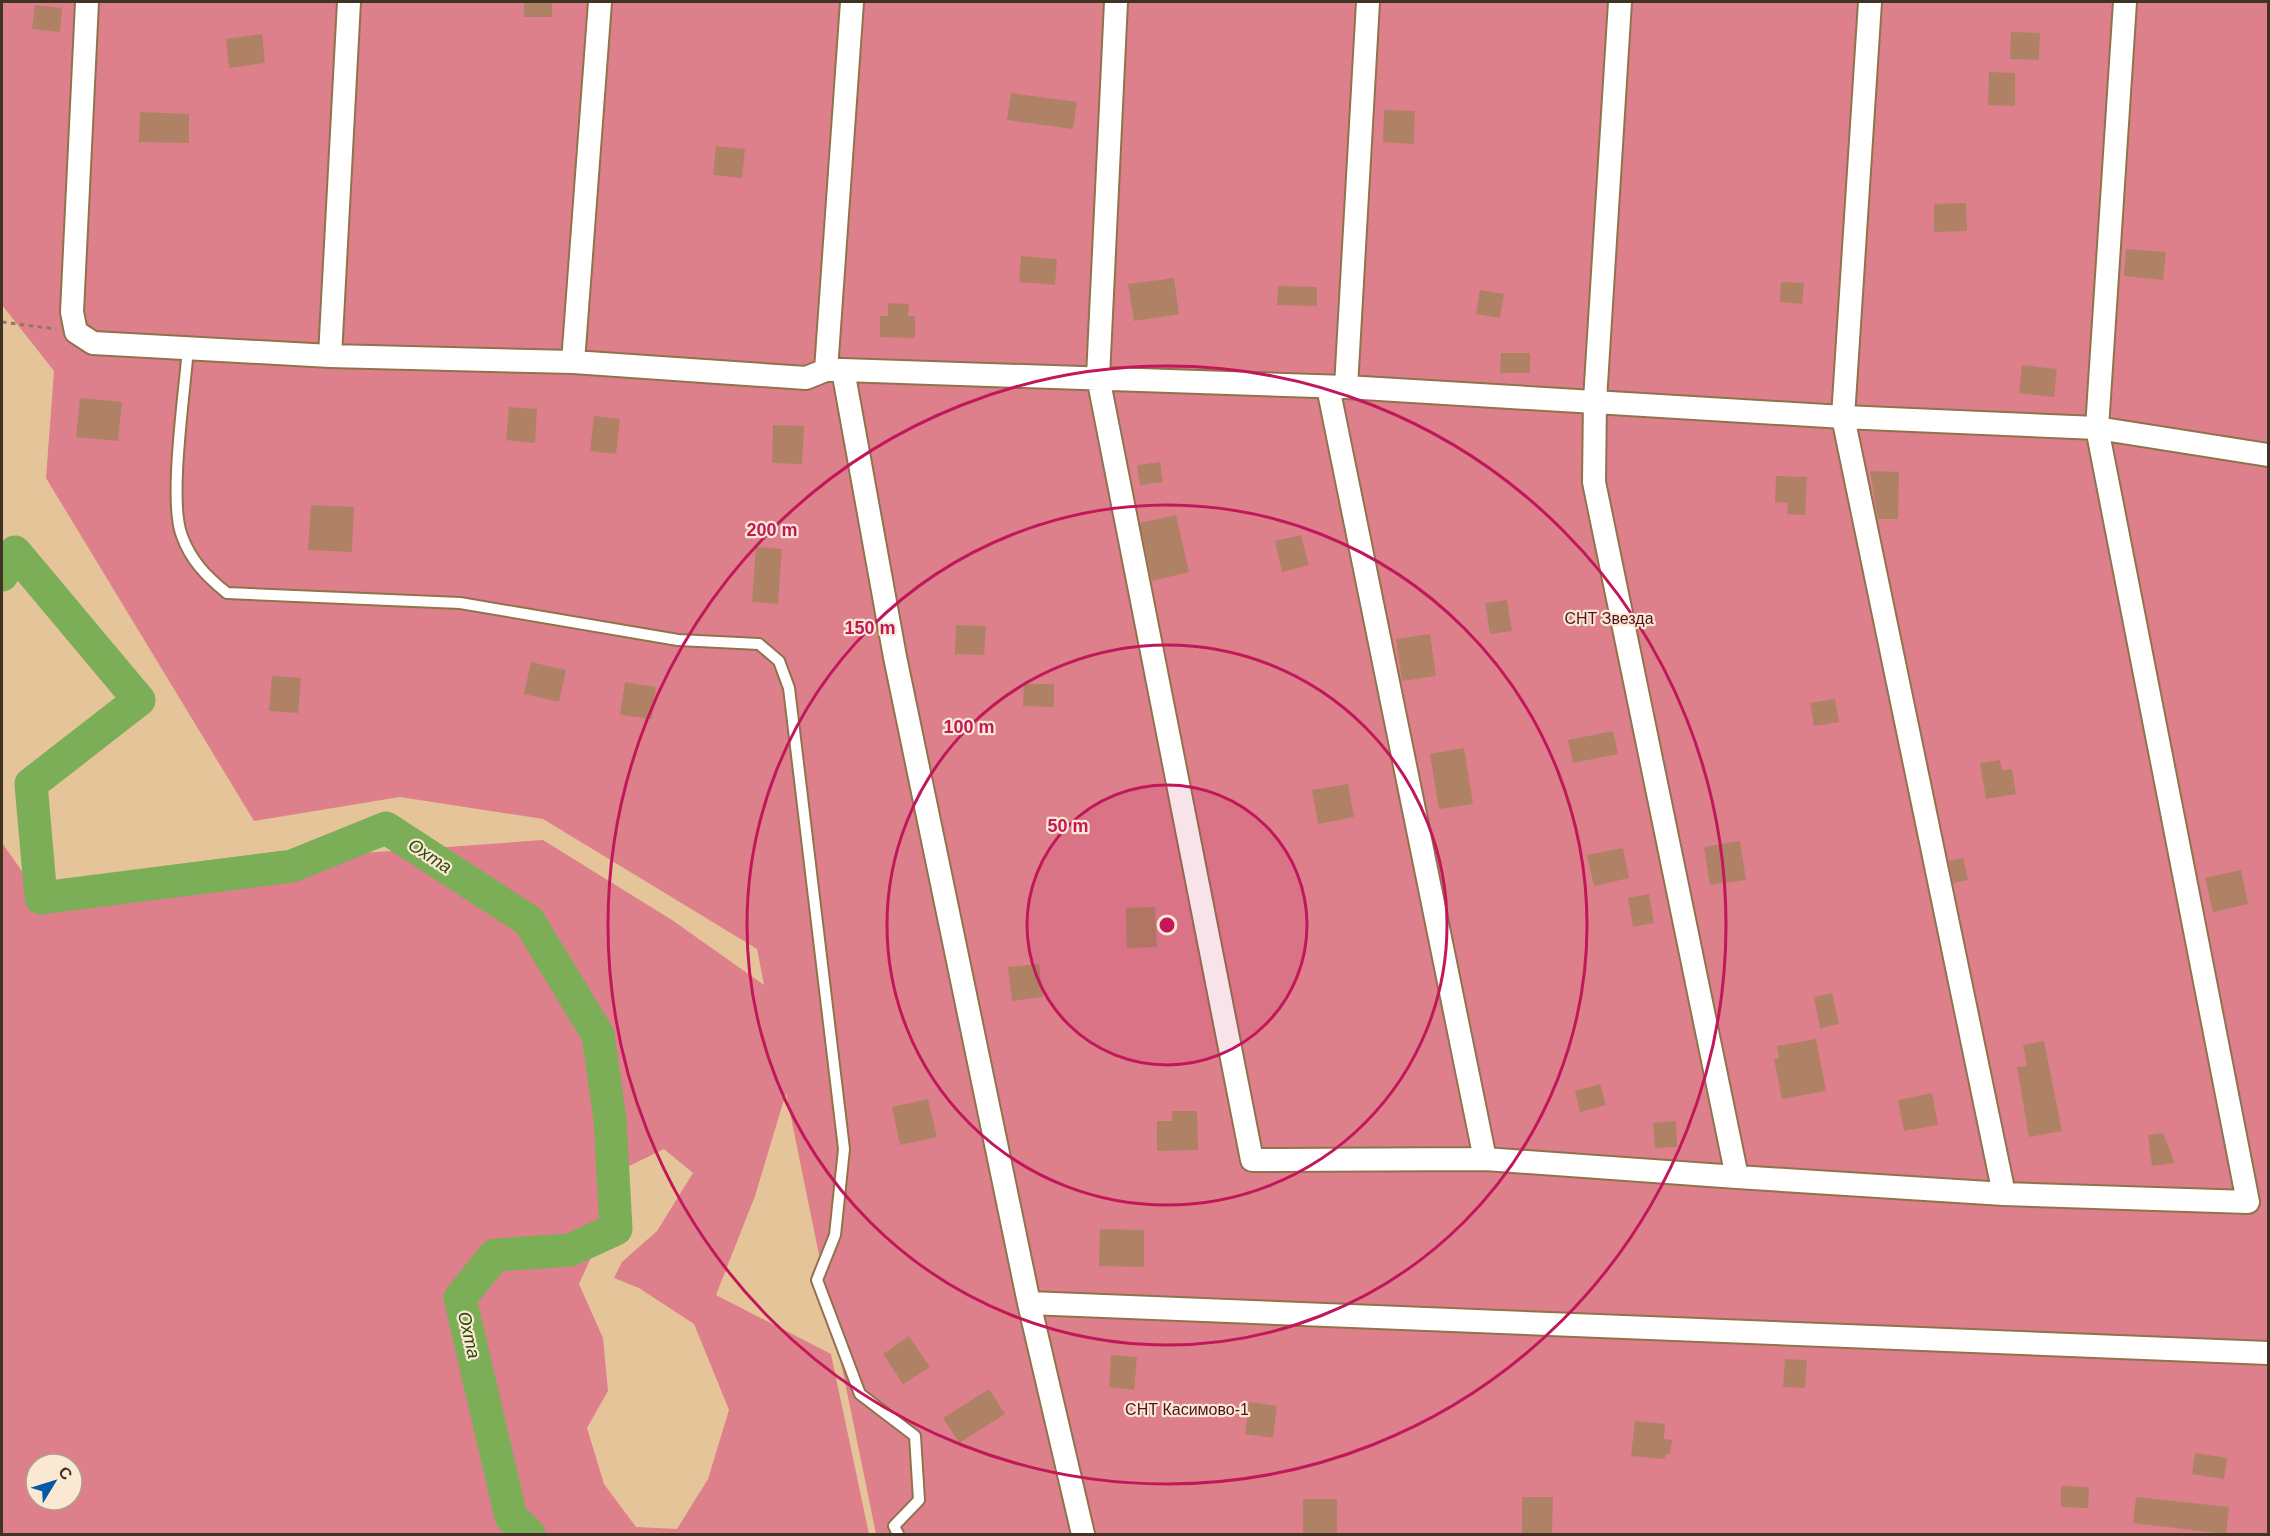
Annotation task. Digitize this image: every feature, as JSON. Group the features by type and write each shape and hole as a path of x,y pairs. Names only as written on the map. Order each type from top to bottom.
{"street":[{"path":"87,2 72,312 76,332 93,343 330,356 573,362 806,378 834,370 1098,376 1595,400 1843,417 2097,428 2268,455"},
{"path":"330,356 349,2"},
{"path":"573,362 600,2"},
{"path":"852,2 834,370 1029,1303 1083,1534"},
{"path":"1116,2 1098,376 1252,1160 1485,1159 2004,1194 2258,1202 2097,428 2126,2"},
{"path":"1368,2 1337,387 1485,1159"},
{"path":"1620,2 1595,400 1594,482 1737,1177"},
{"path":"1870,2 1843,417 2004,1194"},
{"path":"1029,1303 2268,1353"}],"lane":[{"path":"188,348 177,496 181,535 201,571 227,593 460,603 678,640 759,644 779,661 789,688 844,1149 835,1236 817,1280 860,1394 915,1436 919,1500 894,1526 898,1534"}],"path":[{"path":"2,322 76,332"}],"green space":[{"name":"СНТ Звезда","path":"2,2 2268,2 2268,1534 876,1534 786,1093 755,1196 716,1295 831,1354 869,1534 2,1534 2,843 41,898 105,902 252,861 543,840 672,920 764,985 757,949 543,819 400,797 254,821 46,478 54,371 2,305","holes":["664,1149 693,1173 657,1231 622,1262 614,1278 639,1288 694,1324 729,1410 708,1479 677,1529 636,1527 604,1484 587,1428 608,1391 603,1338 579,1284 599,1240 627,1217 621,1170"]}],"building":[{"path":"524,2 552,2 552,17 524,17"},
{"path":"35,5 62,8 60,32 32,29"},
{"path":"2011,32 2040,33 2039,60 2010,59"},
{"path":"262,34 265,63 229,68 226,39"},
{"path":"1989,72 2015,73 2015,106 1988,105"},
{"path":"1011,93 1077,102 1073,129 1007,120"},
{"path":"1384,110 1415,111 1414,144 1383,142"},
{"path":"140,112 189,114 189,143 139,142"},
{"path":"716,146 745,149 742,178 713,175"},
{"path":"1966,203 1967,231 1934,232 1934,204"},
{"path":"2126,249 2166,252 2163,280 2124,276"},
{"path":"1021,256 1057,259 1055,285 1019,282"},
{"path":"1174,278 1179,314 1134,321 1128,284"},
{"path":"1781,282 1804,283 1802,304 1780,302"},
{"path":"1278,286 1317,287 1317,306 1277,305"},
{"path":"1480,290 1504,294 1500,318 1476,314"},
{"path":"888,303 909,304 908,316 915,316 915,338 880,337 880,316 888,316"},
{"path":"1501,353 1530,353 1530,373 1500,373"},
{"path":"2022,365 2057,369 2054,397 2019,393"},
{"path":"80,398 122,402 118,441 76,437"},
{"path":"509,407 537,409 535,443 506,440"},
{"path":"594,416 620,419 616,454 590,451"},
{"path":"773,425 804,426 802,464 772,463"},
{"path":"1160,462 1163,482 1140,485 1137,465"},
{"path":"1870,471 1899,472 1898,519 1878,519"},
{"path":"1776,476 1807,477 1805,515 1787,514 1788,503 1775,502"},
{"path":"311,505 354,507 352,552 308,550"},
{"path":"1176,515 1189,572 1152,581 1140,523"},
{"path":"1301,535 1309,565 1282,572 1275,541"},
{"path":"756,547 782,549 778,604 752,602"},
{"path":"1507,600 1512,631 1490,634 1485,603"},
{"path":"956,625 986,626 984,655 955,654"},
{"path":"1430,634 1436,676 1402,681 1396,639"},
{"path":"531,662 566,670 559,702 524,694"},
{"path":"272,676 301,678 298,713 269,711"},
{"path":"625,682 656,687 652,719 620,715"},
{"path":"1024,684 1054,684 1054,707 1023,706"},
{"path":"1835,699 1839,722 1814,726 1810,703"},
{"path":"1613,731 1618,754 1573,763 1568,740"},
{"path":"1464,748 1473,804 1439,809 1430,754"},
{"path":"2000,760 2002,770 2012,769 2016,794 1986,799 1980,763"},
{"path":"1348,784 1354,817 1318,824 1312,790"},
{"path":"1740,841 1746,880 1710,885 1704,847"},
{"path":"1623,848 1629,878 1594,886 1587,855"},
{"path":"1963,858 1968,880 1953,883 1949,861"},
{"path":"2241,870 2248,904 2213,912 2205,878"},
{"path":"1649,894 1654,923 1633,927 1628,898"},
{"path":"1155,907 1157,947 1127,948 1126,908"},
{"path":"1039,964 1043,997 1012,1001 1008,967"},
{"path":"1832,993 1839,1024 1820,1028 1814,997"},
{"path":"1816,1039 1826,1091 1782,1099 1774,1059 1779,1058 1777,1046"},
{"path":"2044,1041 2062,1131 2029,1137 2017,1067 2027,1066 2023,1045"},
{"path":"1600,1084 1606,1105 1580,1112 1575,1091"},
{"path":"1932,1093 1938,1125 1904,1131 1898,1100"},
{"path":"928,1099 937,1137 900,1145 892,1107"},
{"path":"1172,1111 1197,1111 1198,1150 1157,1151 1157,1121 1172,1121"},
{"path":"1676,1121 1677,1147 1655,1148 1653,1123"},
{"path":"2163,1133 2175,1163 2152,1166 2148,1135"},
{"path":"1100,1229 1144,1230 1144,1267 1099,1266"},
{"path":"909,1336 930,1367 903,1384 883,1354"},
{"path":"1111,1355 1137,1357 1134,1390 1109,1387"},
{"path":"1785,1359 1807,1360 1805,1388 1783,1387"},
{"path":"989,1389 1005,1414 959,1443 943,1418"},
{"path":"1249,1402 1277,1406 1273,1438 1245,1434"},
{"path":"1635,1421 1665,1424 1664,1439 1672,1440 1670,1454 1666,1454 1665,1459 1631,1456"},
{"path":"2195,1453 2227,1458 2224,1479 2192,1474"},
{"path":"2061,1486 2089,1487 2088,1508 2061,1507"},
{"path":"1522,1497 1553,1497 1552,1534 1522,1534"},
{"path":"2136,1497 2229,1507 2226,1534 2133,1523"},
{"path":"1303,1499 1337,1499 1337,1534 1303,1533"}],"waterway":[{"name":"Охта","path":"2,575 15,552 139,700 31,784 41,898 292,866 386,828 529,921 598,1035 610,1120 616,1229 570,1250 495,1255 460,1298 511,1517 529,1534"}],"park label":[{"name":"СНТ Касимово-1","path":"1187,1409"}]}
